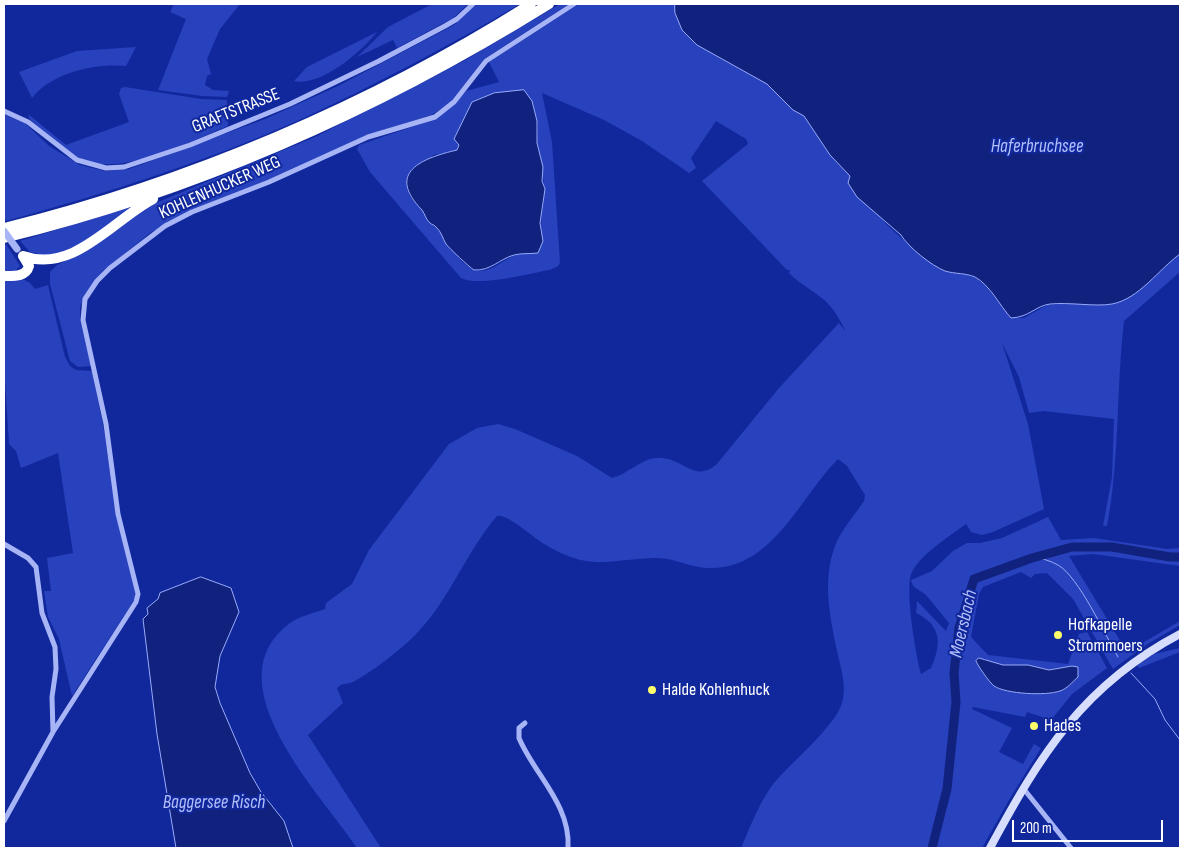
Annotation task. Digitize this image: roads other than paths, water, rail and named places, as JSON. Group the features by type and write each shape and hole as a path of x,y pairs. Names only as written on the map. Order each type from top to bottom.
{"highway":[{"path":"4,230 137,190 265,141 405,75 531,4"},
{"path":"4,276 21,275 26,272 29,266 23,256 50,261 77,250 142,205 200,177 309,132 409,84 549,4"},
{"path":"4,238 78,218 200,177"}],"main road":[{"path":"990,848 1022,787 1068,722 1115,676 1142,656 1180,634"}],"street":[{"name":"GRAFTSTRASSE","path":"4,111 28,122 77,160 106,168 130,166 226,131 339,81 445,26 463,14 473,4"},
{"name":"KOHLENHUCKER WEG","path":"4,821 53,732 136,602 138,594 118,514 106,424 83,320 84,303 92,287 110,268 147,238 183,216 269,182 368,137 435,117 454,102 486,61 574,4"},
{"path":"4,230 16,249"},
{"name":"KOHLENHUCKER WEG","path":"4,544 28,558 36,567 38,574 42,613 55,647 53,732"},
{"path":"53,711 65,713"},
{"path":"525,723 519,728 519,738 552,793 563,818 568,848"},
{"path":"1022,787 1071,848"}],"water":[{"name":"Haferbruchsee","path":"675,4 1180,4 1180,254 1140,290 1122,301 1105,305 1050,304 1023,316 1011,318 990,290 975,277 945,271 934,265 921,256 901,235 857,197 848,183 850,176 830,155 804,116 793,110 767,84 697,45 682,30 675,13"},
{"path":"524,90 532,101 537,121 537,143 543,167 542,181 545,189 540,223 543,241 538,253 514,255 485,269 474,270 446,244 438,229 427,220 422,210 411,197 407,186 408,176 421,162 457,150 459,145 454,139 472,102 494,93"},
{"name":"Baggersee Risch","path":"201,577 231,588 239,612 220,656 215,687 250,773 261,792 284,821 293,848 176,848 157,734 143,619 148,614 147,608 158,599 160,593"},
{"path":"979,658 1003,665 1028,665 1049,670 1072,666 1078,667 1078,677 1065,689 1054,693 1007,691 994,686 977,663 976,661"}],"waterway":[{"name":"Moersbach","path":"932,848 947,789 956,702 954,673 959,628 974,579 1032,558 1072,547 1112,547 1180,557"},
{"path":"1036,557 1050,561 1066,571 1091,607 1118,657"},
{"path":"1131,673 1155,699 1165,720 1180,740"}],"place":[{"name":"Hofkapelle Strommoers","path":"1058,635"},
{"name":"Halde Kohlenhuck","path":"652,690"},
{"name":"Hades","path":"1034,726"}]}
